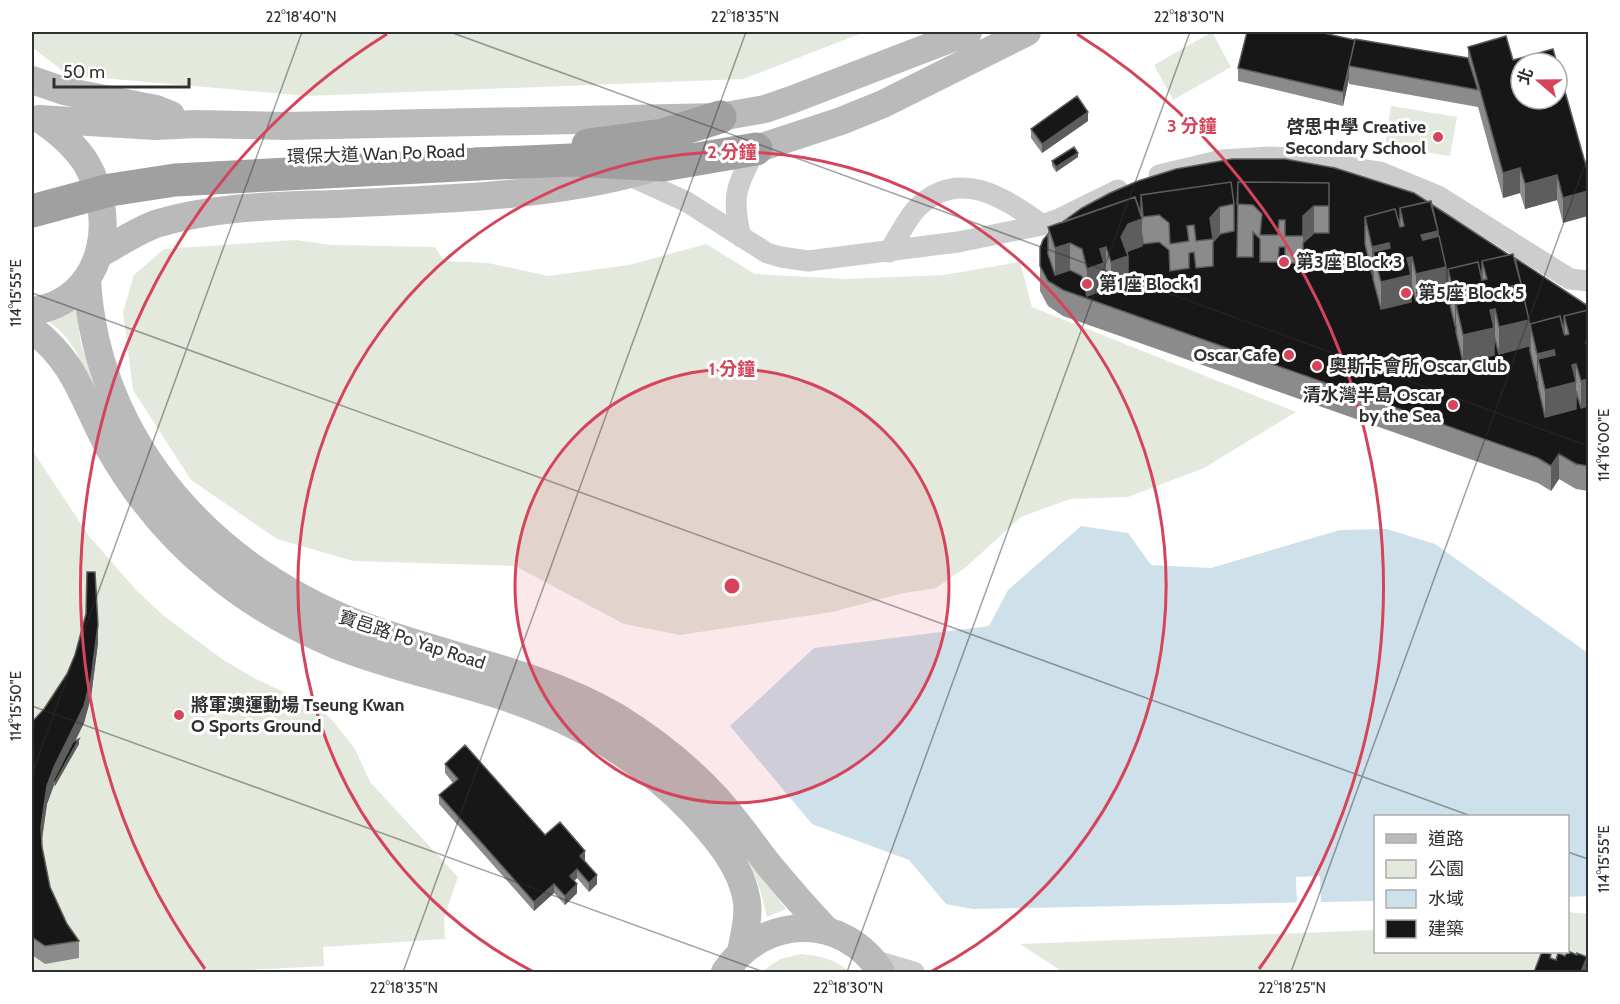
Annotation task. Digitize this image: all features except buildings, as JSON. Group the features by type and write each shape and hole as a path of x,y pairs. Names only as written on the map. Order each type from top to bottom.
{"highway":[{"name":"環保大道 Wan Po Road","path":"32,211 110,190 175,180 476,157 635,140 663,135 720,117"},
{"name":"環保大道 Wan Po Road","path":"32,198 86,184 144,173 225,162 283,158 476,157 663,165 756,149"}],"main road":[{"name":"環保大道 Wan Po Road","path":"35,118 155,126 196,123 285,126 720,117 765,109 792,100 968,32"},
{"name":"環保大道 Wan Po Road","path":"756,149 841,121 883,104 1027,32"},
{"path":"32,80 88,96 156,109 196,123"},
{"path":"32,311 56,306 69,298 87,280 99,254 103,226 100,197 92,176 77,150 54,128 35,118"},
{"name":"環保大道 Wan Po Road","path":"99,254 156,224 205,212 483,197 543,190 628,175 663,165"},
{"name":"寶邑路 Po Yap Road","path":"87,280 89,312 97,350 126,423 145,455 177,498 227,549 259,573 318,608 371,629 549,685 587,701 635,729 678,761 709,790 796,898 827,931"},
{"name":"寶邑路 Po Yap Road","path":"32,329 52,346 70,367 108,445 145,502 185,547 241,594 276,616 338,645 505,697 573,724 621,752 663,783 707,827 729,856 737,871 747,904 747,924 733,962"},
{"name":"寶邑路 Po Yap Road","path":"733,962 760,939 781,930 804,928 827,931 844,937 860,947 877,966"}],"street":[{"path":"741,237 734,202 741,178 756,149"},
{"path":"628,175 667,191 696,207 767,253 793,260 820,260 958,242 1042,225 1119,189 1173,170 1198,164 1245,158 1292,158 1380,172 1398,179 1438,196 1570,279 1588,281"},
{"path":"889,252 915,210 927,199 946,189 979,189 990,193 1015,205 1042,225"},
{"path":"877,966 914,972"}],"green space":[{"path":"32,32 865,32 743,79 307,96 68,75 32,47"},
{"path":"1212,32 1231,67 1173,100 1154,65"},
{"path":"1391,106 1457,117 1450,156 1385,146"},
{"path":"296,240 331,245 435,247 444,261 488,263 548,276 629,265 706,244 755,274 846,279 944,275 1020,262 1032,307 1296,412 1204,468 1128,497 1070,499 1021,517 966,567 936,588 904,593 832,612 680,635 624,624 515,566 353,561 277,539 191,480 133,390 123,312 134,275 164,249"},
{"path":"84,299 79,333 83,350 110,412 140,463 163,494 216,550 246,574 313,613 381,639 537,689 568,701 618,728 676,772 710,806 741,844 786,909 767,917 752,871 728,836 675,782 613,734 579,714 526,692 344,633 309,618 255,589 218,561 183,529 126,457 105,418 73,346 48,321"},
{"name":"將軍澳運動場 Tseung Kwan O Sports Ground","path":"32,450 89,536 137,591 164,616 222,659 254,678 320,709 333,721 355,749 370,782 458,877 444,918 445,939 323,947 324,966 213,972 32,972"},
{"path":"1569,912 1588,914 1588,972 1063,972 1020,944 1374,930 1374,953 1569,953"},
{"path":"801,954 827,959 850,972 761,972 780,959"}],"water":[{"path":"1081,526 1128,533 1151,565 1211,568 1340,530 1387,529 1435,544 1588,653 1588,896 1569,897 1569,815 1374,815 1374,901 973,909 946,904 909,860 812,824 730,726 814,648 989,626 1008,590"}],"pier":[{"path":"1320,876 1321,903 1297,904 1296,877"}],"place":[{"name":"啓思中學 Creative Secondary School","path":"1438,137"},
{"name":"第3座 Block 3","path":"1284,262"},
{"name":"第1座 Block 1","path":"1087,284"},
{"name":"第5座 Block 5","path":"1406,293"},
{"name":"Oscar Cafe","path":"1289,355"},
{"name":"奧斯卡會所 Oscar Club","path":"1317,366"},
{"name":"清水灣半島 Oscar by the Sea","path":"1453,405"},
{"name":"將軍澳運動場 Tseung Kwan O Sports Ground","path":"179,715"}]}
